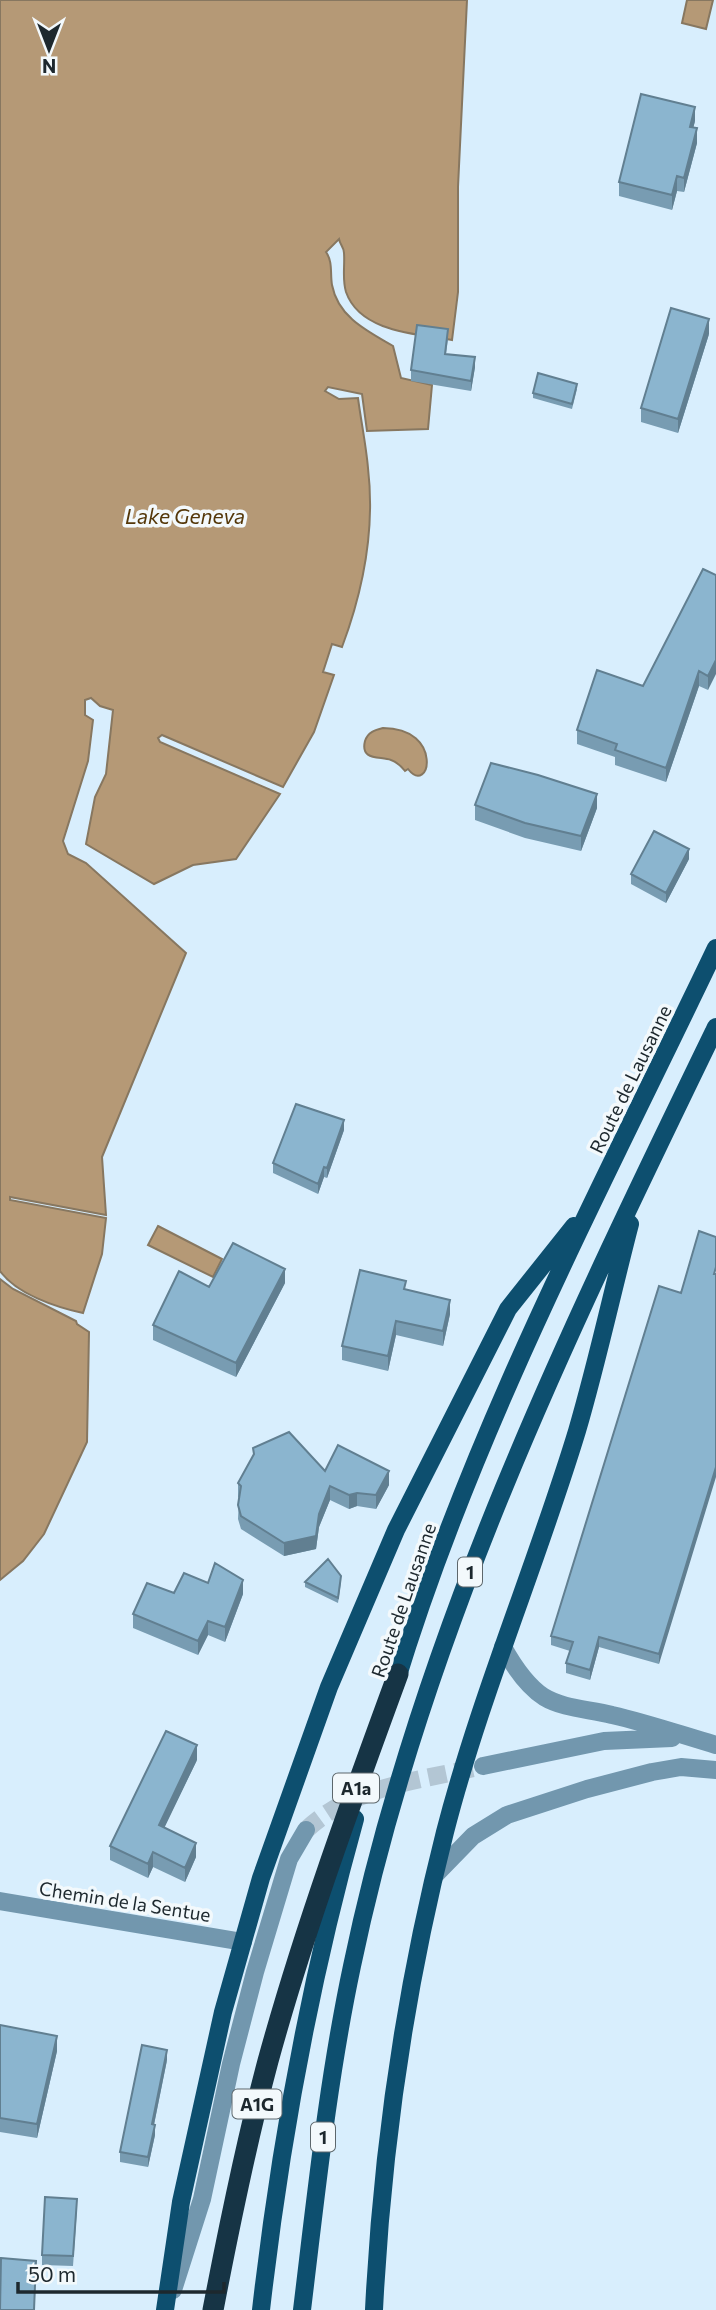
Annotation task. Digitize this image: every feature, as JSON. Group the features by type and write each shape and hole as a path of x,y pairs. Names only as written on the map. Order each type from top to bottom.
{"highway":[{"name":"A1a","path":"318,1902 398,1674"},
{"name":"A1G","path":"213,2310 253,2119 318,1902"}],"main road":[{"name":"Route de Lausanne","path":"261,2310 277,2185 310,2003 344,1857 398,1674 480,1454 593,1202 716,947"},
{"name":"1","path":"302,2310 327,2111 352,1965 406,1760 438,1660 487,1524 585,1299 716,1027"},
{"path":"374,2310 379,2231 395,2082 411,1986 436,1874 457,1790 577,1431 636,1197"},
{"path":"166,2310 181,2202 218,2034 282,1814 329,1687 396,1530 508,1309 593,1202"}],"street":[{"path":"503,1647 512,1663 533,1687 542,1696 553,1701 610,1714 713,1744 716,1726"},
{"path":"483,1766 604,1741 689,1738"},
{"path":"436,1874 473,1836 507,1815 587,1789 660,1770 689,1767 716,1770"},
{"path":"166,2310 202,2199 231,2064 255,1972 289,1859 306,1830"},
{"name":"Chemin de la Sentue","path":"0,1901 243,1942"}],"water":[{"name":"Lake Geneva","path":"0,0 467,0 458,187 458,292 452,340 391,329 363,316 346,292 344,251 339,239 326,252 332,285 340,306 364,329 393,346 401,378 432,385 428,429 367,431 362,394 328,387 325,391 339,399 358,398 367,459 370,513 356,604 342,647 332,644 323,672 334,675 314,732 283,787 162,735 158,738 160,742 280,794 236,859 193,865 154,884 86,844 95,797 106,774 113,710 100,706 91,698 85,700 85,715 93,720 88,761 63,841 68,854 86,863 186,953 102,1157 106,1215 10,1197 10,1200 106,1218 102,1254 83,1313 26,1293 0,1271"},
{"path":"687,0 713,0 706,29 682,23"},
{"path":"383,728 402,731 416,738 424,748 427,759 422,774 416,775 408,769 405,771 393,761 365,752 368,735"},
{"path":"158,1226 222,1259 213,1277 148,1245"},
{"path":"0,1279 13,1289 76,1321 89,1332 87,1442 44,1534 23,1561 0,1580"}],"building":[{"path":"641,94 695,107 690,127 697,128 684,178 677,176 672,195 619,182"},
{"path":"671,308 709,319 678,419 641,408"},
{"path":"417,325 448,329 445,354 475,357 471,381 411,370"},
{"path":"538,373 577,384 572,404 533,393"},
{"path":"703,569 716,575 716,660 708,676 699,671 666,768 615,750 617,744 577,730 597,670 643,686"},
{"path":"491,763 597,794 581,836 525,823 475,805"},
{"path":"654,831 689,849 666,893 631,874"},
{"path":"296,1104 344,1120 327,1168 324,1167 318,1184 273,1163"},
{"path":"699,1231 716,1237 716,1467 659,1654 599,1637 590,1670 566,1663 573,1642 551,1636 659,1286 681,1293"},
{"path":"233,1243 285,1269 236,1363 153,1325 179,1271 209,1287"},
{"path":"360,1270 406,1281 404,1289 450,1300 443,1331 396,1321 388,1356 342,1346"},
{"path":"289,1432 325,1471 338,1445 389,1471 376,1495 349,1495 330,1486 319,1514 316,1536 284,1543 241,1516 238,1505 241,1486 238,1483 254,1454 253,1448"},
{"path":"328,1559 341,1576 338,1598 305,1582"},
{"path":"215,1563 243,1580 225,1627 208,1621 198,1641 133,1614 147,1583 174,1593 184,1573 208,1583"},
{"path":"166,1731 197,1745 159,1825 196,1843 185,1868 153,1852 148,1864 110,1846"},
{"path":"0,2025 57,2036 37,2124 0,2118"},
{"path":"142,2045 167,2050 148,2157 120,2152"},
{"path":"45,2197 77,2199 73,2256 42,2255"},
{"path":"1,2258 36,2261 34,2310 0,2310"}],"tunnel":[{"path":"306,1830 324,1815 366,1794 483,1766"}]}
